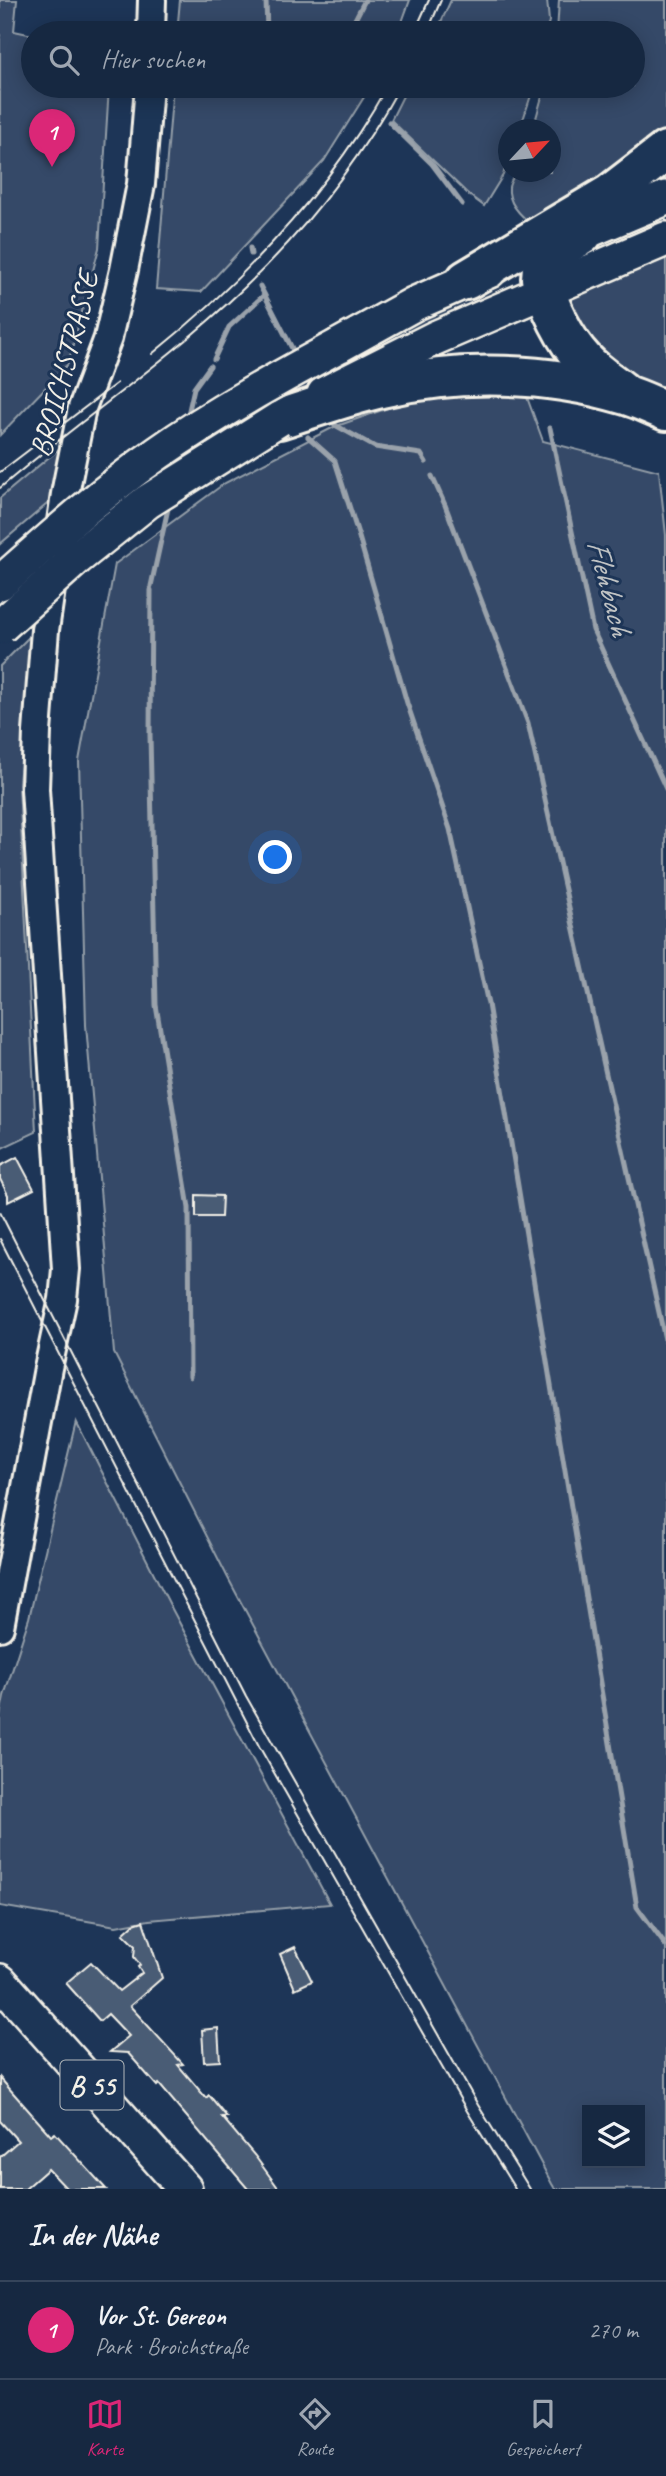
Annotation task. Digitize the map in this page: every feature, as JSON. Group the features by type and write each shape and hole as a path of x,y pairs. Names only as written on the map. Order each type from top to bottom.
{"highway":[{"path":"466,280 610,194 666,151"},
{"path":"590,231 550,256 544,262 541,278 564,332 583,359 628,395"},
{"path":"279,419 360,384 481,376 531,377 580,384 628,395 666,411"}],"main road":[{"path":"0,583 113,486 157,453 265,386 414,304 666,198"},
{"path":"360,384 545,290 666,239"},
{"path":"0,627 77,558 147,502 279,419"},
{"name":"B 55","path":"0,1981 185,2189"}],"street":[{"path":"151,21 152,0"},
{"name":"BROICHSTRASSE","path":"1,1621 63,1299 66,1269 35,789 45,630 78,425 108,338 141,184 148,98"}],"shaded area":[{"path":"0,0 17,0 14,31 21,32 21,98 108,98 99,248 68,364 0,435"},
{"path":"180,0 410,0 402,21 178,21"},
{"path":"451,0 547,0 549,21 441,21"},
{"path":"559,0 666,0 666,139 537,228 514,206 509,187 511,182 561,182 561,119 536,119 542,98 645,98 645,21 558,21"},
{"path":"172,98 363,98 324,161 201,292 156,289"},
{"path":"402,98 530,98 523,119 498,119 499,182 484,206 469,195 391,120"},
{"path":"666,211 666,230 575,268 565,255"},
{"path":"666,251 666,398 614,375 555,298"},
{"path":"525,392 543,441 659,471 666,535 666,2189 555,2189 228,1578 114,1353 86,1025 79,761 115,564 225,483 334,427 422,396"},
{"path":"60,448 53,499 0,544 0,498"},
{"path":"32,634 19,784 36,1132 0,1149 0,666"},
{"path":"76,1421 172,1609 330,1904 149,1920 116,1926 0,1906 0,1716 29,1618"}],"building":[{"path":"17,1157 34,1189 8,1202 8,1195 0,1179 0,1166"},
{"path":"196,1195 222,1196 221,1217 196,1217"},
{"path":"143,1921 162,1978 130,2006 183,2064 178,2065 206,2098 209,2095 227,2117 222,2117 279,2189 248,2189 159,2084 157,2086 128,2053 110,2052 129,2036 108,2014 100,2021 66,1983 91,1962 119,1991 142,1973 134,1957 135,1946 123,1934 134,1924"},
{"path":"295,1947 312,1981 295,1989 280,1954"},
{"path":"218,2028 220,2061 204,2062 202,2030"},
{"path":"0,2078 51,2136 55,2133 106,2189 67,2189 48,2169 25,2189 0,2189 0,2157 18,2141 0,2121"}],"waterway":[{"path":"266,0 267,21"},
{"name":"Flehbach","path":"354,21 365,0"},
{"name":"Flehbach","path":"389,122 432,164 462,204"},
{"path":"250,248 251,254"},
{"path":"260,286 297,358"},
{"path":"214,359 229,327 264,295"},
{"path":"187,419 194,388 210,366"},
{"path":"331,418 335,425 375,447 421,454 426,462"},
{"name":"Flehbach","path":"550,428 593,630 666,789"},
{"path":"308,437 335,461 407,703 450,829 488,1004 637,1907 666,1946"},
{"path":"432,476 528,723 666,1344"},
{"path":"151,586 169,504"},
{"path":"151,590 150,735 156,1005 189,1208 190,1377"}],"tram line":[{"path":"419,21 429,0"},
{"path":"432,21 441,0"},
{"path":"152,354 220,295 283,231 339,162 380,98"},
{"path":"0,488 185,340 244,288 289,242 330,193 393,98"},
{"path":"0,472 117,383"},
{"path":"0,1212 246,1696 478,2105 530,2189"},
{"path":"0,1239 260,1748 467,2111 515,2189"}],"place":[{"name":"Vor St. Gereon","path":"52,167"}]}
